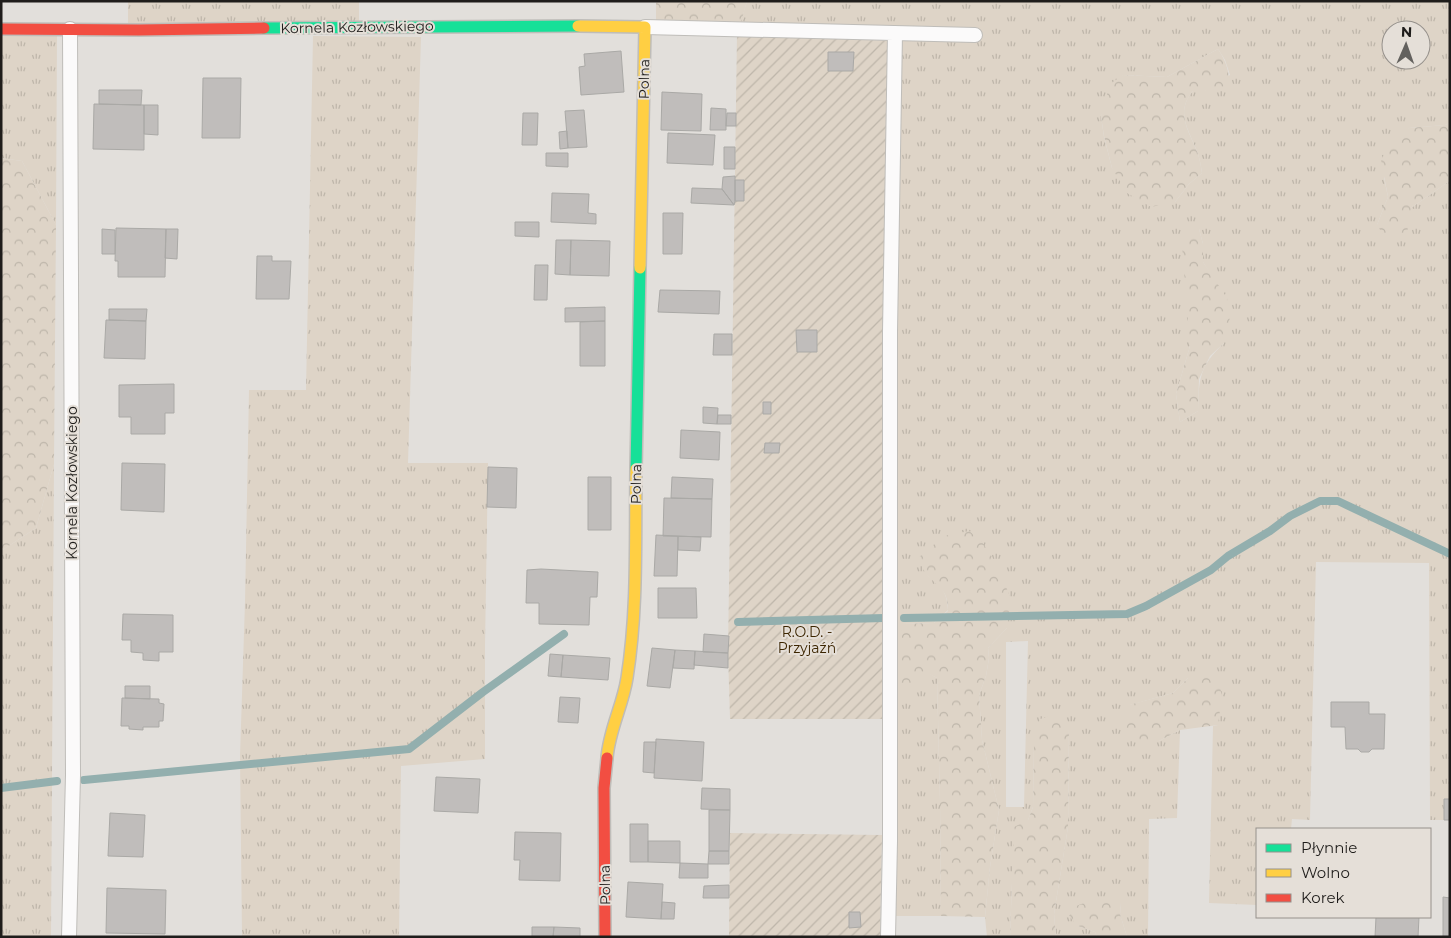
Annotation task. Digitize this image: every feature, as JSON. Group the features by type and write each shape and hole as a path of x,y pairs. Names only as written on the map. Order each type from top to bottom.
{"street":[{"name":"Kornela Kozłowskiego","path":"1,29 148,30 543,25 645,27"},
{"name":"Polna","path":"605,937 604,788 608,742 627,680 633,633 645,27"}],"lane":[{"path":"645,27 975,35"},
{"name":"Kornela Kozłowskiego","path":"69,937 73,775 70,29"},
{"path":"888,937 890,841 890,332 895,33"}],"green space":[{"path":"128,1 359,1 359,21 128,24"},
{"path":"656,1 747,1 741,22 656,21"},
{"path":"747,1 1450,1 1450,123 1409,128 1384,178 1388,197 1377,225 1411,208 1448,182 1450,177 1450,820 1430,820 1429,563 1316,562 1310,820 1292,819 1291,828 1256,828 1256,905 1209,903 1213,726 1218,725 1188,678 1173,693 1130,705 1159,741 1180,730 1177,818 1149,819 1148,937 1127,937 1120,914 1121,903 1078,926 1095,932 1097,937 1056,937 1054,914 1068,827 1069,728 1034,744 1033,807 1012,883 1010,937 987,937 985,917 990,867 999,810 982,740 979,695 986,676 989,658 988,648 1007,628 927,575 945,593 948,610 934,623 902,624 930,674 937,678 941,916 881,916 886,718 884,210 889,41 737,34","holes":["1218,49 1225,60 1230,75 1205,91 1193,91 1187,99 1184,115 1185,122 1198,154 1202,173 1189,184 1175,202 1112,168 1101,116 1123,75 1167,77","1199,229 1203,244 1203,262 1214,280 1224,343 1205,366 1200,381 1198,411 1180,422 1176,394 1190,346","1028,641 1024,807 1006,807 1006,642"]},
{"name":"R.O.D. - Przyjaźń","path":"737,34 889,41 886,112 884,323 886,719 730,719 728,653"},
{"path":"1,36 57,36 56,225 22,161 1,158"},
{"path":"313,36 421,37 408,463 488,463 485,759 401,766 399,937 242,937 240,756 249,390 306,390"},
{"path":"1218,49 1227,67 1229,87 1193,91 1187,99 1185,107 1185,122 1198,154 1202,173 1189,184 1175,202 1151,207 1127,193 1112,168 1101,116 1110,84 1123,75 1167,77"},
{"path":"1450,123 1450,177 1448,182 1411,208 1407,233 1386,239 1377,225 1388,197 1381,160 1391,143 1409,128"},
{"path":"1,158 22,161 56,225 54,464 36,528 1,551"},
{"path":"1199,229 1203,244 1203,262 1227,298 1230,324 1224,343 1210,356 1199,379 1198,411 1180,422 1176,394 1190,346 1182,245"},
{"path":"54,464 51,937 1,937 1,551 36,528"},
{"path":"969,531 981,540 997,565 1011,599 1007,628 988,648 989,658 986,676 979,695 982,740 999,810 990,867 985,917 941,916 937,678 929,674 913,690 901,685 902,624 934,623 948,611 945,595 924,570 918,558 944,536"},
{"path":"1207,673 1218,680 1222,695 1218,725 1180,730 1159,741 1140,740 1122,724 1129,705 1173,693 1188,678"},
{"path":"1058,714 1069,727 1068,827 1054,914 1056,937 1010,937 1014,827 1028,820 1033,807 1034,744 1040,719"},
{"path":"730,833 882,835 880,937 729,937"},
{"path":"1111,895 1121,903 1120,914 1127,937 1097,937 1095,932 1078,926 1069,916 1076,906"}],"building":[{"path":"621,51 624,92 581,95 579,67 585,66 584,54"},
{"path":"828,52 854,52 853,71 828,71"},
{"path":"203,78 241,78 240,138 202,138"},
{"path":"99,90 142,90 141,105 99,104"},
{"path":"662,92 702,94 701,131 661,130"},
{"path":"94,104 144,105 144,150 93,149"},
{"path":"144,105 158,105 158,135 144,134"},
{"path":"711,108 726,109 726,130 710,130"},
{"path":"584,110 587,147 568,148 565,111"},
{"path":"523,113 538,113 537,145 522,145"},
{"path":"727,113 736,113 736,126 726,126"},
{"path":"567,131 568,148 560,149 559,132"},
{"path":"668,133 715,135 713,165 667,163"},
{"path":"724,147 735,147 735,169 724,169"},
{"path":"546,153 568,153 568,167 546,166"},
{"path":"735,176 734,205 722,189 723,177"},
{"path":"735,180 744,180 744,201 735,201"},
{"path":"692,188 722,189 734,205 691,203"},
{"path":"552,193 589,194 588,213 596,214 596,224 551,222"},
{"path":"663,213 683,213 682,254 663,254"},
{"path":"515,222 539,222 539,237 515,236"},
{"path":"116,228 166,229 165,277 118,277 118,261 115,261"},
{"path":"102,229 115,230 115,254 102,254"},
{"path":"166,229 178,229 177,259 165,258"},
{"path":"556,240 571,240 570,275 555,274"},
{"path":"571,240 610,241 609,276 570,275"},
{"path":"257,256 272,256 272,261 291,261 289,299 256,299"},
{"path":"535,265 548,265 547,300 534,300"},
{"path":"660,290 720,291 719,314 658,312"},
{"path":"605,307 605,321 565,322 565,308"},
{"path":"109,309 147,309 146,321 109,320"},
{"path":"106,320 146,321 145,359 104,358"},
{"path":"605,321 605,366 580,366 580,322"},
{"path":"796,330 817,330 817,352 797,352"},
{"path":"714,334 732,334 732,355 713,355"},
{"path":"174,384 174,413 165,413 165,434 131,434 131,417 119,417 119,385"},
{"path":"763,402 771,402 771,414 763,414"},
{"path":"703,407 718,408 717,424 703,423"},
{"path":"718,415 731,415 731,424 717,424"},
{"path":"681,430 720,432 719,460 680,458"},
{"path":"765,443 780,443 779,453 764,453"},
{"path":"122,463 165,464 164,512 121,510"},
{"path":"488,467 517,468 516,508 487,507"},
{"path":"588,477 611,477 611,530 588,530"},
{"path":"672,477 713,479 712,499 671,498"},
{"path":"664,498 712,499 711,537 663,536"},
{"path":"656,535 678,536 677,576 654,576"},
{"path":"678,536 701,537 700,551 678,550"},
{"path":"527,570 598,572 597,597 590,597 589,625 539,624 539,603 526,603"},
{"path":"658,588 696,588 697,618 658,618"},
{"path":"123,614 173,615 173,652 159,652 159,661 143,660 143,653 131,652 131,640 122,640"},
{"path":"704,634 729,636 728,653 703,652"},
{"path":"652,648 675,650 670,688 647,686"},
{"path":"675,650 695,651 694,669 673,668"},
{"path":"695,651 728,653 728,668 694,665"},
{"path":"550,654 563,655 561,677 548,676"},
{"path":"563,655 610,658 608,680 561,677"},
{"path":"125,686 150,686 150,699 125,698"},
{"path":"560,697 580,698 578,723 558,722"},
{"path":"122,698 159,699 159,703 164,704 163,721 159,721 159,727 143,727 143,730 129,729 129,726 121,726"},
{"path":"1331,702 1369,702 1369,714 1385,714 1384,749 1372,749 1369,752 1361,752 1358,749 1346,749 1345,727 1331,727"},
{"path":"656,739 704,742 702,781 654,778"},
{"path":"644,742 656,742 654,773 643,772"},
{"path":"436,777 480,779 478,813 434,811"},
{"path":"702,788 730,789 730,810 701,809"},
{"path":"1444,799 1450,799 1450,820 1444,820"},
{"path":"709,810 730,810 729,851 709,851"},
{"path":"110,813 145,815 143,857 108,856"},
{"path":"630,824 648,824 648,862 630,862"},
{"path":"515,832 561,833 560,881 519,880 520,860 514,860"},
{"path":"648,841 680,841 680,863 648,862"},
{"path":"709,851 729,851 729,864 708,864"},
{"path":"680,863 708,864 708,878 679,878"},
{"path":"628,882 663,884 661,919 626,917"},
{"path":"729,885 729,898 703,898 704,886"},
{"path":"107,888 166,890 165,934 106,933"},
{"path":"1443,897 1450,898 1450,937 1443,937"},
{"path":"662,902 675,903 674,919 661,919"},
{"path":"849,912 860,912 861,927 849,928"},
{"path":"1376,918 1419,918 1418,937 1375,937"},
{"path":"532,927 554,927 553,937 532,937"},
{"path":"554,927 580,928 580,937 553,937"}],"waterway":[{"path":"904,618 1127,614 1146,606 1211,570 1228,556 1270,531 1290,516 1320,501 1338,501 1450,554"},
{"path":"738,622 884,618"},
{"path":"84,780 409,749 483,692 564,634"},
{"path":"1,788 57,781"}],"traffic: fast":[{"path":"264,28 578,26"},
{"path":"636,469 640,268"}],"traffic: slow":[{"path":"578,26 645,27 640,268"},
{"path":"607,758 610,737 625,688 631,652 635,574 636,469"}],"traffic: jam":[{"path":"1,29 139,30 264,28"},
{"path":"605,937 604,788 607,758"}]}
